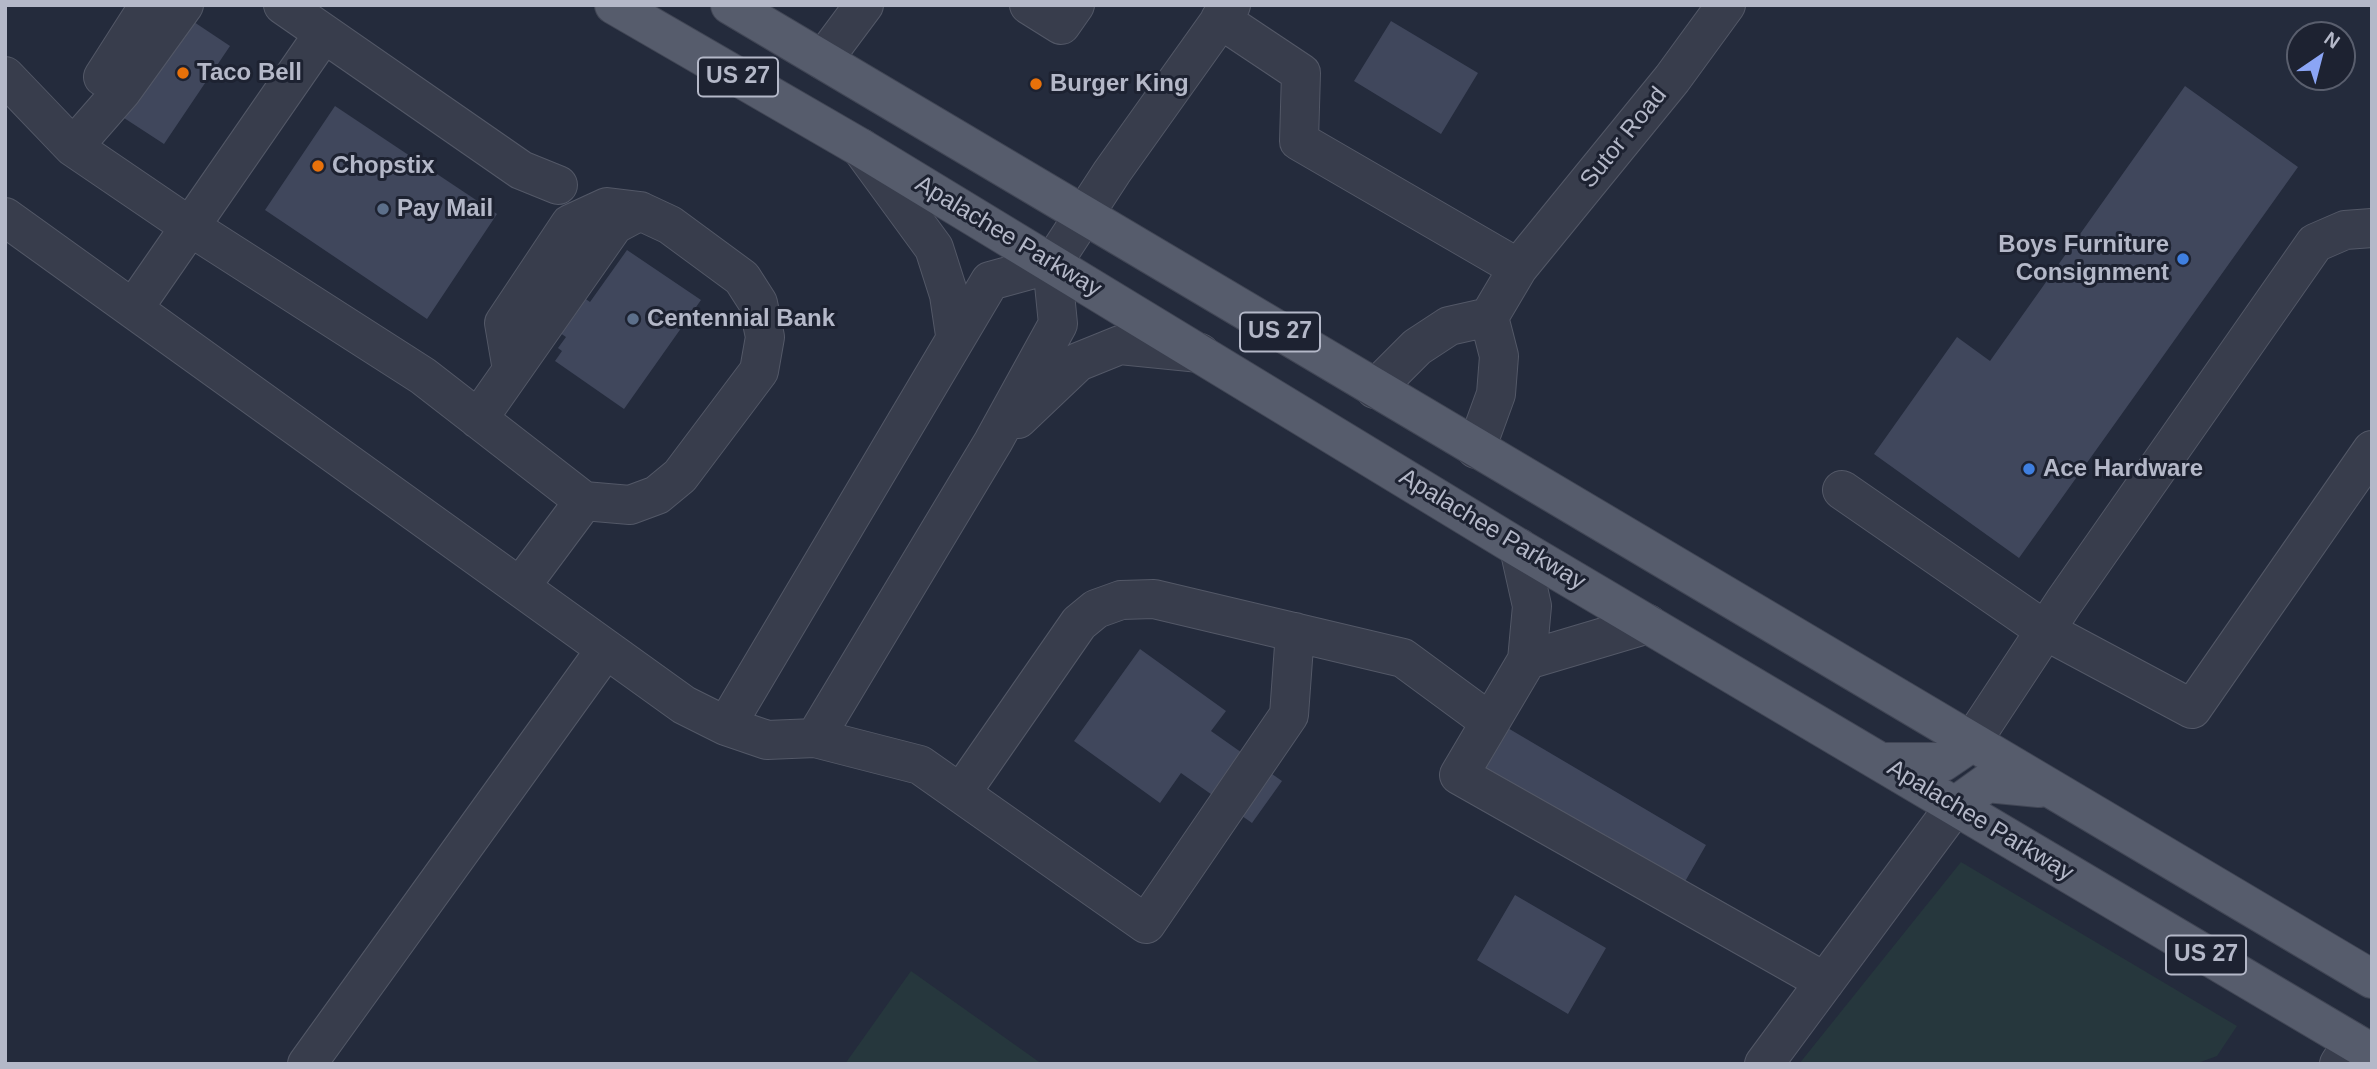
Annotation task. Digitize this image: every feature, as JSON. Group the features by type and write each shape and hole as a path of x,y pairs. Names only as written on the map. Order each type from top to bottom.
{"main road":[{"name":"Apalachee Parkway","path":"614,5 861,148 1520,548 1955,806 2354,1053"},
{"name":"US 27","path":"730,5 2372,979"},
{"path":"1881,762 1943,762 1971,743"},
{"path":"1955,806 1987,783 2048,789"}],"street":[{"path":"69,142 149,5"},
{"path":"69,142 122,91 184,5"},
{"path":"268,5 322,36 521,170 558,185"},
{"path":"283,5 322,36"},
{"path":"822,60 864,5"},
{"path":"1030,5 1061,25 1075,5"},
{"name":"Sutor Road","path":"1489,317 1518,268 1672,79 1726,5"},
{"path":"815,738 993,442 1058,324 1052,264 1226,12 1301,73 1299,141 1518,268"},
{"path":"133,309 192,228 322,36"},
{"path":"5,76 69,142 192,228 423,376 478,419 584,501 630,505 657,495 680,476 759,371 765,337 758,303 742,278 670,225 640,211 607,207 570,224 504,323 512,370 478,419"},
{"path":"861,148 934,248 949,295 955,335"},
{"path":"5,218 684,705 726,726 767,740 815,738 920,765 1146,924 1289,715 1296,632"},
{"path":"1971,743 2315,243 2345,230 2372,228"},
{"path":"726,726 955,335 990,281 1052,264"},
{"path":"1375,389 1417,347 1450,326 1489,317 1499,356 1496,394 1476,449"},
{"path":"993,442 1078,362 1120,345 1200,353"},
{"path":"1842,490 2046,631 2192,709 2372,450"},
{"path":"520,587 584,501"},
{"path":"1520,548 1532,606 1527,660 1459,775 1825,982"},
{"path":"961,793 1079,623 1096,609 1121,600 1154,599 1403,657 1490,722"},
{"path":"1527,660 1648,624"},
{"path":"307,1064 607,649"},
{"path":"1764,1064 1955,806"}],"shaded area":[{"path":"1961,862 2237,1026 2217,1056 2195,1064 1799,1064"},
{"path":"911,971 1042,1064 845,1064"}],"building":[{"name":"Taco Bell","path":"191,20 230,46 164,144 121,116"},
{"path":"1391,21 1478,73 1441,134 1354,81"},
{"path":"2185,86 2298,167 2019,558 1874,454 1957,337 1990,361"},
{"path":"335,106 497,214 427,319 265,210"},
{"name":"Centennial Bank","path":"627,250 701,300 624,409 555,361 562,351 558,348 566,337 528,311 553,276 590,302"},
{"path":"1140,649 1226,711 1211,731 1282,781 1252,823 1181,773 1160,803 1074,741"},
{"path":"1501,724 1706,845 1683,885 1477,764"},
{"path":"1515,895 1606,948 1568,1014 1477,960"}],"place":[{"name":"Taco Bell","path":"183,73"},
{"name":"Burger King","path":"1036,84"},
{"name":"Chopstix","path":"318,166"},
{"name":"Pay Mail","path":"383,209"},
{"name":"Boys Furniture Consignment","path":"2183,259"},
{"name":"Centennial Bank","path":"633,319"},
{"name":"Ace Hardware","path":"2029,469"}]}
